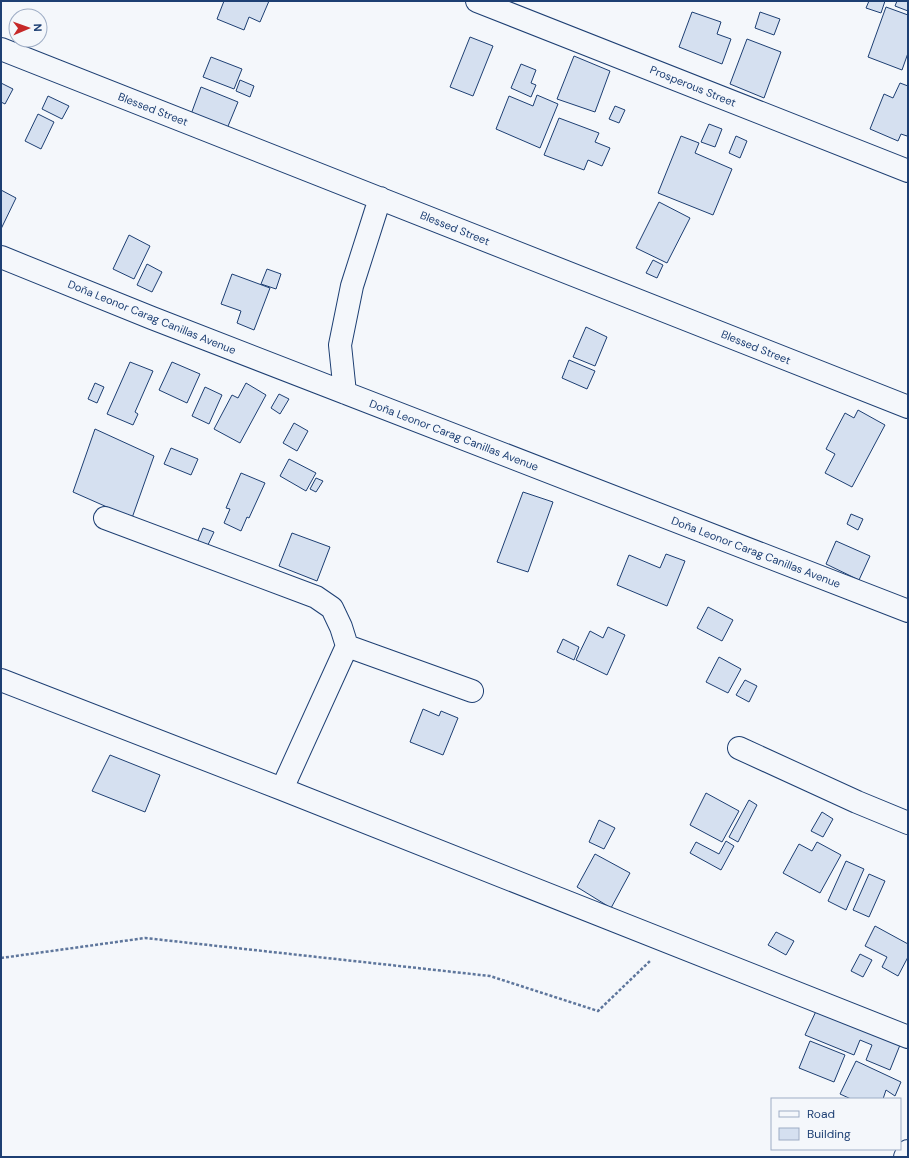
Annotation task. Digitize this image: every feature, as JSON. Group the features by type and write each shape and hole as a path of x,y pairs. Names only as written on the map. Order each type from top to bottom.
{"main road":[{"name":"Prosperous Street","path":"477,1 908,171"},
{"name":"Blessed Street","path":"1,49 908,406"},
{"path":"345,393 340,345 352,286 380,198"},
{"name":"Doña Leonor Carag Canillas Avenue","path":"1,257 152,318 908,611"},
{"path":"105,518 316,597 332,608 341,627 347,646 282,789"},
{"path":"347,646 472,691"},
{"path":"1,680 282,789 908,1037"},
{"path":"739,748 857,802 908,823"},
{"path":"905,1157 908,1151"}],"path":[{"path":"1,958 145,938 490,976 598,1011 668,943"}],"building":[{"path":"224,1 269,1 260,22 249,17 244,30 217,19"},
{"path":"869,1 885,1 881,13 866,8"},
{"path":"897,1 908,1 908,11 895,6"},
{"path":"886,7 908,15 908,53 902,70 868,57"},
{"path":"692,12 721,22 717,34 731,39 722,64 679,47"},
{"path":"760,12 780,19 774,35 755,28"},
{"path":"470,37 493,46 473,96 450,87"},
{"path":"747,39 781,52 764,98 730,84"},
{"path":"574,56 610,71 595,112 557,99"},
{"path":"211,57 242,69 234,89 203,77"},
{"path":"521,64 536,70 531,83 536,85 531,97 511,88"},
{"path":"240,80 254,86 250,97 236,91"},
{"path":"1,83 13,89 5,104 1,102"},
{"path":"900,83 908,86 908,134 907,136 901,134 898,141 870,129 884,94 893,98"},
{"path":"201,87 238,102 226,131 190,117"},
{"path":"537,95 558,104 540,148 496,129 509,96 533,106"},
{"path":"48,96 69,106 62,119 42,109"},
{"path":"615,106 625,110 619,123 609,119"},
{"path":"38,114 54,122 41,149 25,141"},
{"path":"559,118 599,133 595,142 610,148 602,166 588,160 584,170 544,155"},
{"path":"709,124 722,129 715,147 701,142"},
{"path":"681,136 699,143 695,153 732,169 713,215 658,193"},
{"path":"736,136 747,141 740,158 729,153"},
{"path":"1,190 16,198 1,229"},
{"path":"659,202 690,218 667,263 636,248"},
{"path":"129,235 150,246 134,279 113,269"},
{"path":"653,260 663,265 657,278 646,273"},
{"path":"147,264 162,272 152,292 137,285"},
{"path":"267,269 281,274 276,289 261,284"},
{"path":"232,274 270,288 254,330 237,323 241,311 221,304"},
{"path":"586,327 607,337 595,366 573,357"},
{"path":"569,360 595,371 587,389 562,378"},
{"path":"130,362 153,371 135,412 138,414 133,425 107,414"},
{"path":"172,362 200,374 187,403 159,390"},
{"path":"95,383 104,387 97,403 88,399"},
{"path":"246,383 266,395 240,443 214,429 232,395 238,398"},
{"path":"205,387 222,395 209,424 192,416"},
{"path":"279,394 289,399 280,414 271,408"},
{"path":"858,410 885,425 852,487 825,473 835,454 826,449 845,413 854,418"},
{"path":"294,423 308,431 297,451 283,443"},
{"path":"95,429 154,456 132,518 73,492"},
{"path":"171,448 198,459 191,475 164,464"},
{"path":"289,459 316,473 306,491 280,476"},
{"path":"241,473 265,483 249,518 247,517 241,531 224,523 230,509 226,508"},
{"path":"316,478 323,481 316,492 310,489"},
{"path":"523,492 553,502 528,572 497,562"},
{"path":"851,514 863,519 858,530 847,524"},
{"path":"203,528 214,532 206,549 196,545"},
{"path":"292,533 330,547 317,581 279,566"},
{"path":"836,541 870,556 859,580 826,564"},
{"path":"666,554 685,561 667,606 617,585 629,555 660,568"},
{"path":"708,607 733,620 722,641 697,628"},
{"path":"608,627 625,635 607,675 576,660 590,631 603,638"},
{"path":"563,639 579,647 574,660 557,652"},
{"path":"719,657 741,669 728,693 706,682"},
{"path":"745,680 757,686 749,702 736,695"},
{"path":"423,709 439,716 441,711 458,718 443,755 410,742"},
{"path":"110,755 160,775 145,812 92,791"},
{"path":"706,793 739,811 722,842 690,825"},
{"path":"749,800 757,805 738,842 729,837"},
{"path":"822,812 833,819 823,837 811,831"},
{"path":"599,820 615,828 604,849 589,842"},
{"path":"726,841 734,846 721,870 690,853 696,842 719,854"},
{"path":"817,842 841,855 820,893 783,873 799,844 812,851"},
{"path":"595,854 630,873 611,908 577,887"},
{"path":"846,861 864,869 846,910 828,901"},
{"path":"869,874 885,881 869,917 853,910"},
{"path":"875,926 908,944 908,957 898,976 882,967 887,957 865,946"},
{"path":"776,932 794,941 786,955 768,945"},
{"path":"860,954 872,960 863,977 851,971"},
{"path":"817,1009 900,1045 890,1070 866,1060 872,1045 860,1040 854,1055 805,1035"},
{"path":"810,1041 845,1055 834,1082 799,1068"},
{"path":"856,1061 901,1082 895,1096 886,1090 883,1098 849,1098 840,1094"}]}
